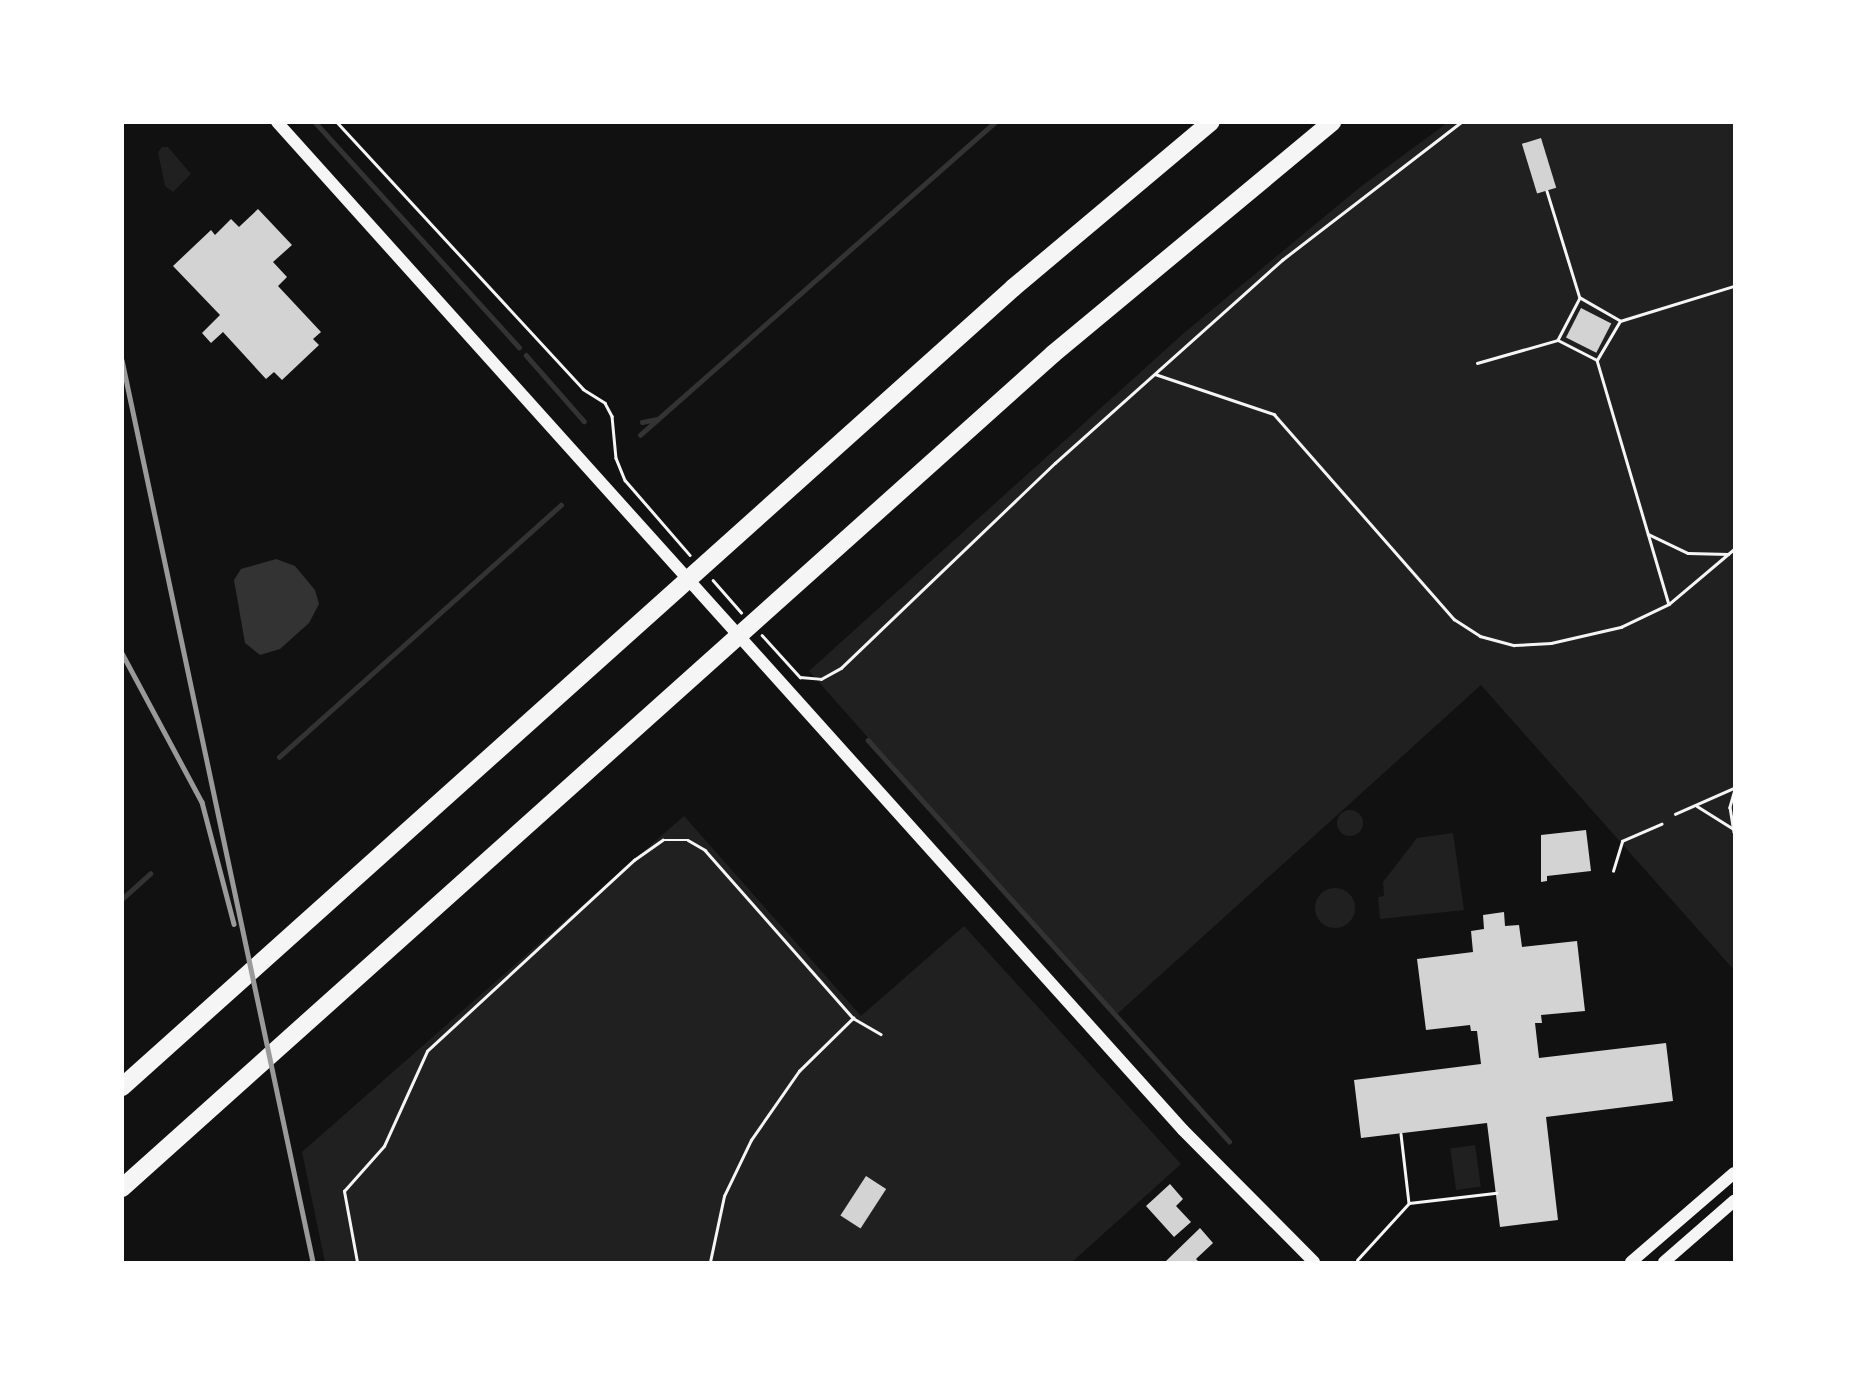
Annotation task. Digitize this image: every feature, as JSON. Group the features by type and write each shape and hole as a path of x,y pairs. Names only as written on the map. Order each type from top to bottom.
{"highway":[{"path":"122,1087 1013,288 1211,122"},
{"path":"122,1188 1160,260 1332,122"}],"street":[{"path":"277,122 1183,1130 1314,1262"},
{"path":"1630,1262 1734,1172"},
{"path":"1664,1262 1734,1201"}],"path":[{"path":"337,122 583,389 605,402 612,416 616,458 625,480 693,559"},
{"path":"757,629 800,677 821,679 841,668 915,594 1282,260 1461,122"},
{"path":"1547,191 1580,298 1620,321"},
{"path":"1597,360 1620,321 1734,286"},
{"path":"1558,340 1580,298"},
{"path":"1477,363 1558,340 1597,360 1668,604"},
{"path":"1155,374 1274,414 1454,619 1480,636 1514,645 1561,642 1621,627 1668,604 1734,549"},
{"path":"1648,534 1688,554 1729,554"},
{"path":"711,579 748,619"},
{"path":"1675,814 1734,791 1733,830"},
{"path":"1696,806 1733,830"},
{"path":"1613,871 1622,841 1661,824"},
{"path":"358,1262 344,1191 384,1146 427,1051 654,844 678,838 705,850 853,1018 881,1034"},
{"path":"710,1262 724,1196 751,1140 799,1071 853,1018"},
{"path":"1401,1134 1409,1203"},
{"path":"1357,1260 1409,1203 1496,1193"}],"shaded area":[{"path":"1447,123 1734,123 1734,970 1481,685 1115,1016 809,671 1184,333 1359,188"},
{"path":"162,147 168,147 191,174 173,192 165,186 158,152"},
{"path":"276,559 295,566 315,590 319,604 309,623 280,649 260,655 245,643 234,580 241,569"},
{"path":"1350,810 1359,814 1363,823 1359,832 1350,836 1341,832 1337,823 1341,814"},
{"path":"684,816 861,1016 964,926 1181,1164 1072,1262 325,1262 302,1152"},
{"path":"1453,833 1464,910 1380,919 1378,897 1384,896 1383,882 1417,838"},
{"path":"1335,888 1343,889 1349,894 1354,900 1354,916 1349,922 1343,927 1335,928 1327,927 1321,922 1316,916 1315,908 1316,900 1321,894 1327,889"},
{"path":"1475,1145 1481,1187 1456,1190 1450,1148"}],"building":[{"path":"1541,138 1556,188 1537,194 1522,144"},
{"path":"258,209 292,245 273,262 287,277 278,286 321,332 313,339 319,345 282,380 274,372 266,379 223,332 211,343 202,333 220,315 173,266 211,230 215,235 231,219 239,227"},
{"path":"1581,308 1611,323 1596,353 1566,337"},
{"path":"1586,830 1591,871 1547,876 1547,881 1541,882 1541,835"},
{"path":"1504,912 1505,926 1519,925 1522,947 1577,941 1585,1011 1541,1015 1542,1023 1535,1023 1539,1058 1666,1043 1673,1101 1546,1117 1558,1220 1500,1227 1487,1123 1361,1138 1354,1080 1481,1064 1477,1031 1471,1031 1470,1025 1426,1030 1417,959 1473,952 1471,931 1484,929 1483,915"},
{"path":"866,1176 886,1189 861,1228 840,1215"},
{"path":"1170,1184 1183,1199 1176,1206 1191,1222 1174,1237 1146,1206"},
{"path":"1200,1228 1213,1243 1196,1259 1199,1262 1165,1262"}],"waterway":[{"path":"315,122 519,347"},
{"path":"640,435 995,122"},
{"path":"526,355 584,421"},
{"path":"642,422 658,419"},
{"path":"279,757 561,505"},
{"path":"868,740 1229,1141"},
{"path":"122,899 150,874"}],"railway":[{"path":"122,360 313,1262"},
{"path":"122,653 202,802 234,924"}]}
